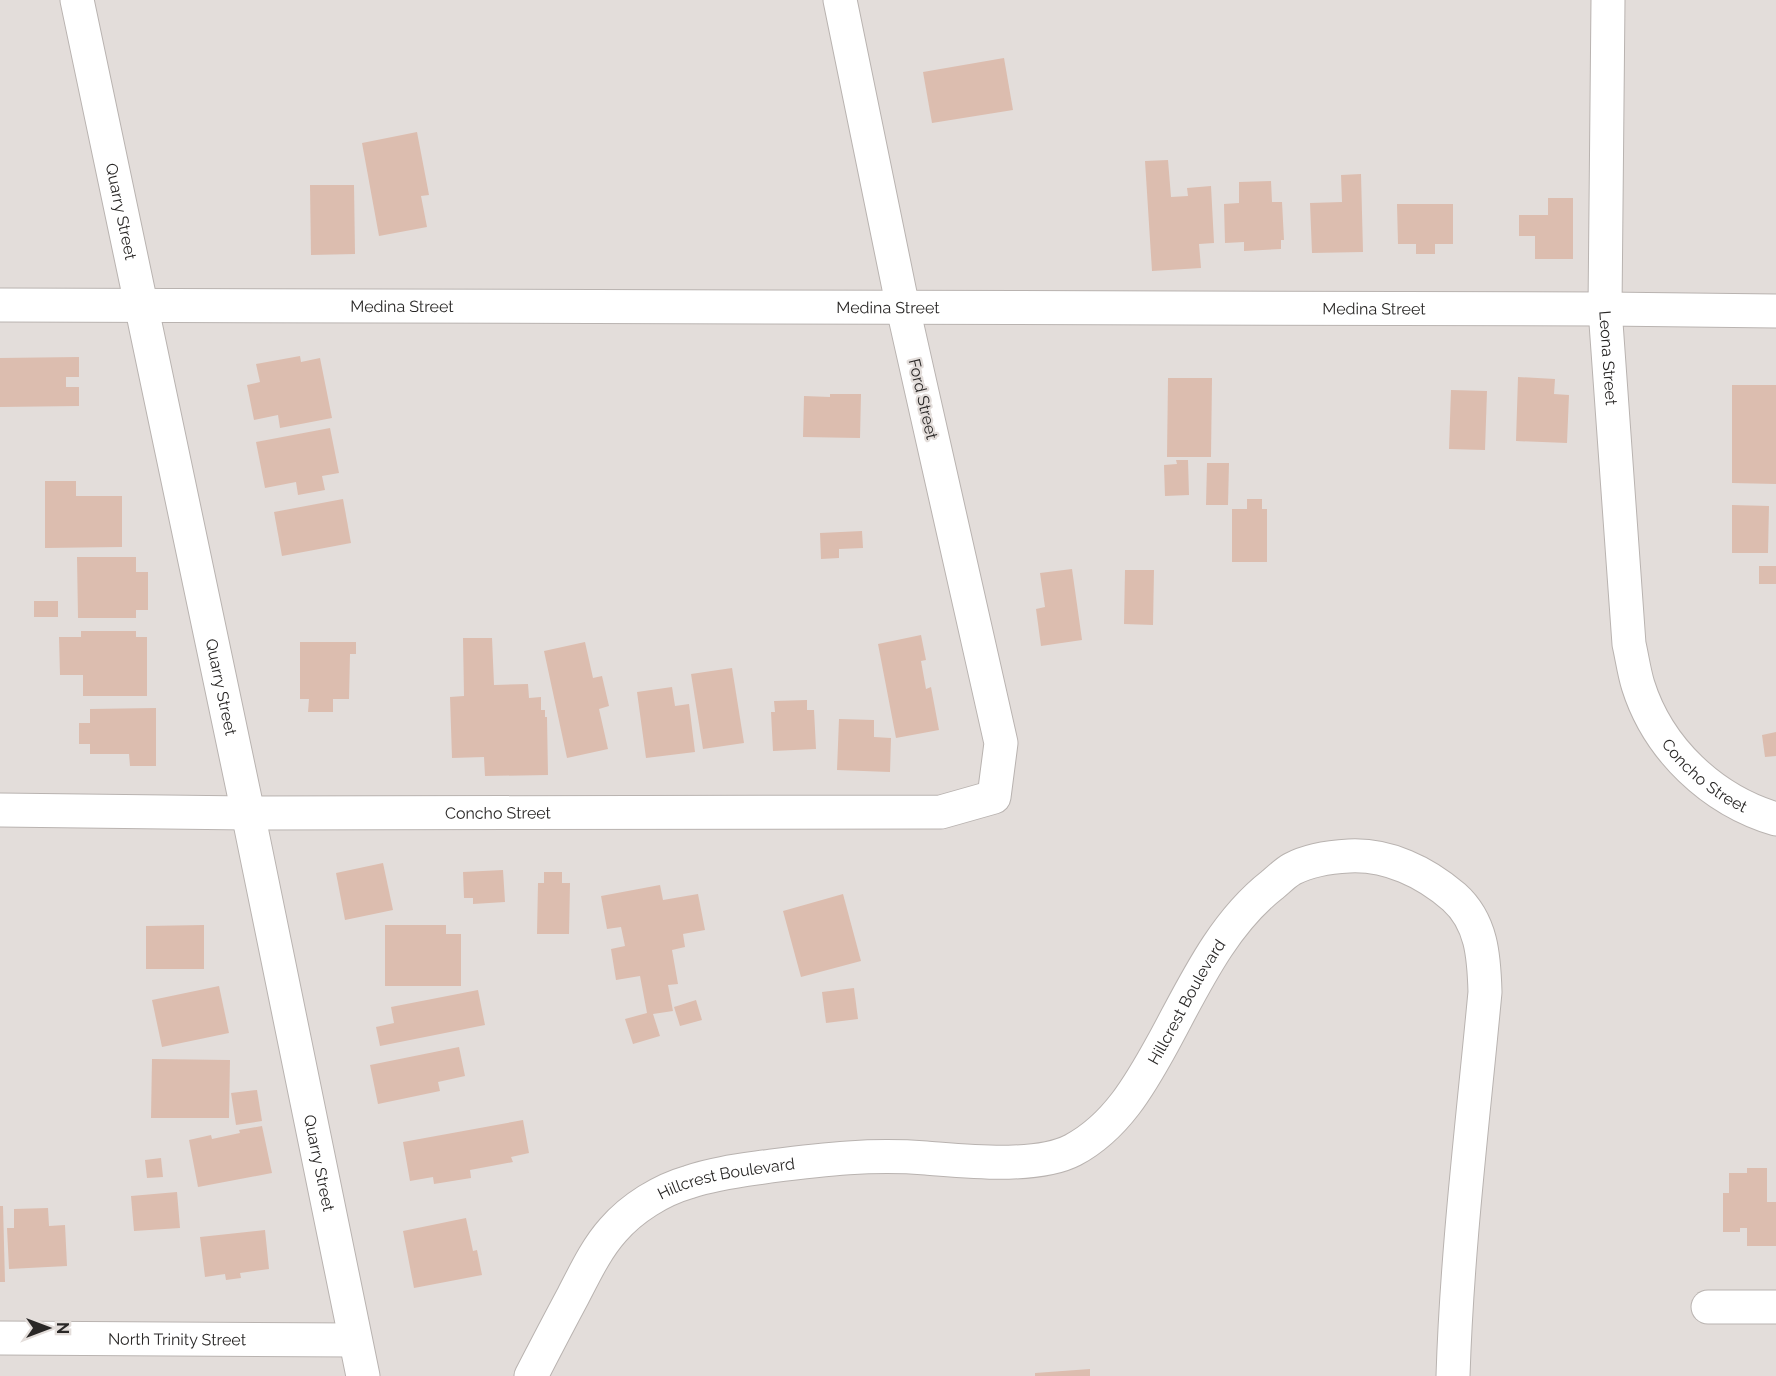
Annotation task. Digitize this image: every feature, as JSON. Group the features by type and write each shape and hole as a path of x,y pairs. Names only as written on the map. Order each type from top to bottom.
{"street":[{"name":"Quarry Street","path":"77,0 248,813 363,1376"},
{"name":"Ford Street","path":"840,0 903,308 1001,743 994,797"},
{"name":"Leona Street","path":"1608,0 1605,309 1629,644 1638,685 1650,714"},
{"name":"Medina Street","path":"0,304 1776,311"},
{"name":"Concho Street","path":"1650,714 1673,750 1702,780 1743,807 1776,819"},
{"name":"Concho Street","path":"0,810 248,813 941,812 994,797"},
{"name":"Hillcrest Boulevard","path":"531,1376 594,1254 615,1228 648,1200 687,1182 738,1171 838,1157 890,1156 998,1162 1037,1161 1070,1152 1102,1131 1123,1108 1145,1075 1205,966 1233,923 1259,895 1293,868 1328,857 1361,855 1395,862 1432,879 1458,901 1476,927 1484,955 1485,992 1461,1256 1454,1376"},
{"path":"1708,1307 1776,1307"},
{"name":"North Trinity Street","path":"0,1338 356,1340"}],"building":[{"path":"1004,58 1013,110 932,123 923,72"},
{"path":"417,132 429,195 421,196 427,227 379,236 362,143"},
{"path":"1168,160 1171,197 1188,196 1187,188 1211,186 1214,243 1199,244 1201,268 1152,271 1145,161"},
{"path":"1361,174 1363,252 1312,253 1310,203 1342,202 1341,175"},
{"path":"1271,181 1272,202 1282,202 1284,240 1281,240 1281,249 1244,251 1244,242 1225,243 1224,204 1239,203 1239,182"},
{"path":"310,185 354,185 355,254 311,255"},
{"path":"1548,198 1573,198 1573,259 1535,259 1535,236 1519,236 1519,215 1548,215"},
{"path":"1397,204 1453,204 1453,244 1435,244 1435,254 1416,254 1416,244 1398,244"},
{"path":"300,356 301,362 320,358 332,418 280,428 278,415 254,420 247,385 260,382 256,364"},
{"path":"79,357 79,377 66,377 66,387 79,387 79,406 0,407 0,358"},
{"path":"1518,377 1555,379 1554,394 1569,395 1567,443 1516,441"},
{"path":"1168,378 1212,378 1211,457 1167,457"},
{"path":"1732,385 1776,385 1776,484 1732,483"},
{"path":"1451,390 1487,391 1485,450 1449,449"},
{"path":"830,394 861,394 860,438 803,437 804,396 830,397"},
{"path":"330,428 339,473 322,476 325,490 298,495 296,482 265,488 256,442"},
{"path":"1176,460 1188,460 1189,495 1165,496 1164,465 1177,464"},
{"path":"1207,463 1229,463 1228,505 1206,505"},
{"path":"45,481 76,481 76,496 122,496 122,547 45,548"},
{"path":"343,499 351,543 282,556 274,512"},
{"path":"1247,499 1262,499 1262,509 1267,509 1267,562 1232,562 1232,509 1247,509"},
{"path":"1732,505 1769,506 1768,553 1732,553"},
{"path":"862,531 863,548 839,549 839,558 821,559 820,533"},
{"path":"77,557 136,557 136,572 148,572 148,610 136,610 136,618 78,618"},
{"path":"1759,566 1776,566 1776,584 1759,584"},
{"path":"1072,569 1082,640 1041,646 1036,609 1045,607 1040,573"},
{"path":"1125,570 1154,570 1153,625 1124,624"},
{"path":"34,601 58,601 58,617 34,617"},
{"path":"81,631 136,631 136,637 147,637 147,696 83,696 83,675 60,675 59,637 81,637"},
{"path":"921,635 926,660 921,661 926,689 931,687 939,730 896,738 878,644"},
{"path":"463,638 492,638 494,685 528,684 529,698 541,697 541,710 545,710 545,717 547,717 548,775 485,776 484,757 452,758 450,697 464,696"},
{"path":"300,642 356,642 356,654 350,654 349,699 333,699 333,712 308,712 309,699 300,699"},
{"path":"585,642 593,678 602,676 609,706 599,709 608,749 567,758 544,651"},
{"path":"732,668 744,743 703,749 691,674"},
{"path":"672,687 675,706 689,704 695,752 646,758 637,692"},
{"path":"807,700 807,710 814,710 816,749 773,751 771,712 775,712 774,701"},
{"path":"156,708 156,766 130,766 129,754 90,754 90,744 79,744 79,723 90,723 90,709"},
{"path":"839,719 874,720 874,737 891,738 890,772 837,770"},
{"path":"1776,732 1776,756 1765,757 1762,735"},
{"path":"383,863 393,910 345,920 336,873"},
{"path":"503,870 505,902 473,904 473,898 464,898 463,872"},
{"path":"544,872 562,872 562,883 570,883 569,934 537,934 538,883 544,883"},
{"path":"660,885 663,900 698,894 705,930 683,934 685,947 672,950 678,984 668,985 673,1011 653,1014 660,1036 633,1044 625,1019 647,1013 640,976 616,980 611,949 625,946 621,927 607,929 601,896"},
{"path":"843,894 861,961 801,977 783,911"},
{"path":"204,925 204,969 146,969 146,926"},
{"path":"385,925 446,925 446,934 461,934 461,986 385,986"},
{"path":"219,986 229,1033 162,1047 152,1000"},
{"path":"854,988 858,1019 826,1023 822,992"},
{"path":"478,990 485,1025 380,1046 376,1027 394,1023 391,1007"},
{"path":"696,1000 702,1020 680,1026 674,1007"},
{"path":"459,1047 465,1076 438,1082 440,1091 378,1104 370,1065"},
{"path":"152,1059 230,1060 229,1118 151,1118"},
{"path":"257,1090 262,1121 236,1125 231,1093"},
{"path":"523,1120 529,1153 511,1157 513,1162 470,1170 471,1178 434,1184 433,1177 410,1181 403,1142"},
{"path":"262,1126 272,1173 198,1187 189,1140 211,1135 212,1139 240,1133 239,1130"},
{"path":"161,1158 163,1177 147,1178 145,1160"},
{"path":"1747,1168 1767,1168 1767,1202 1776,1202 1776,1246 1747,1246 1747,1228 1740,1228 1740,1232 1723,1232 1723,1193 1729,1193 1729,1173 1747,1173"},
{"path":"177,1192 180,1228 134,1231 131,1196"},
{"path":"0,1206 3,1206 5,1282 0,1282"},
{"path":"48,1208 49,1226 65,1225 67,1266 9,1269 7,1228 14,1228 14,1209"},
{"path":"466,1218 473,1251 477,1250 482,1275 414,1288 403,1231"},
{"path":"265,1230 269,1269 240,1273 241,1278 226,1280 225,1274 205,1277 200,1237"},
{"path":"1090,1369 1090,1376 1035,1376 1035,1373"}]}
